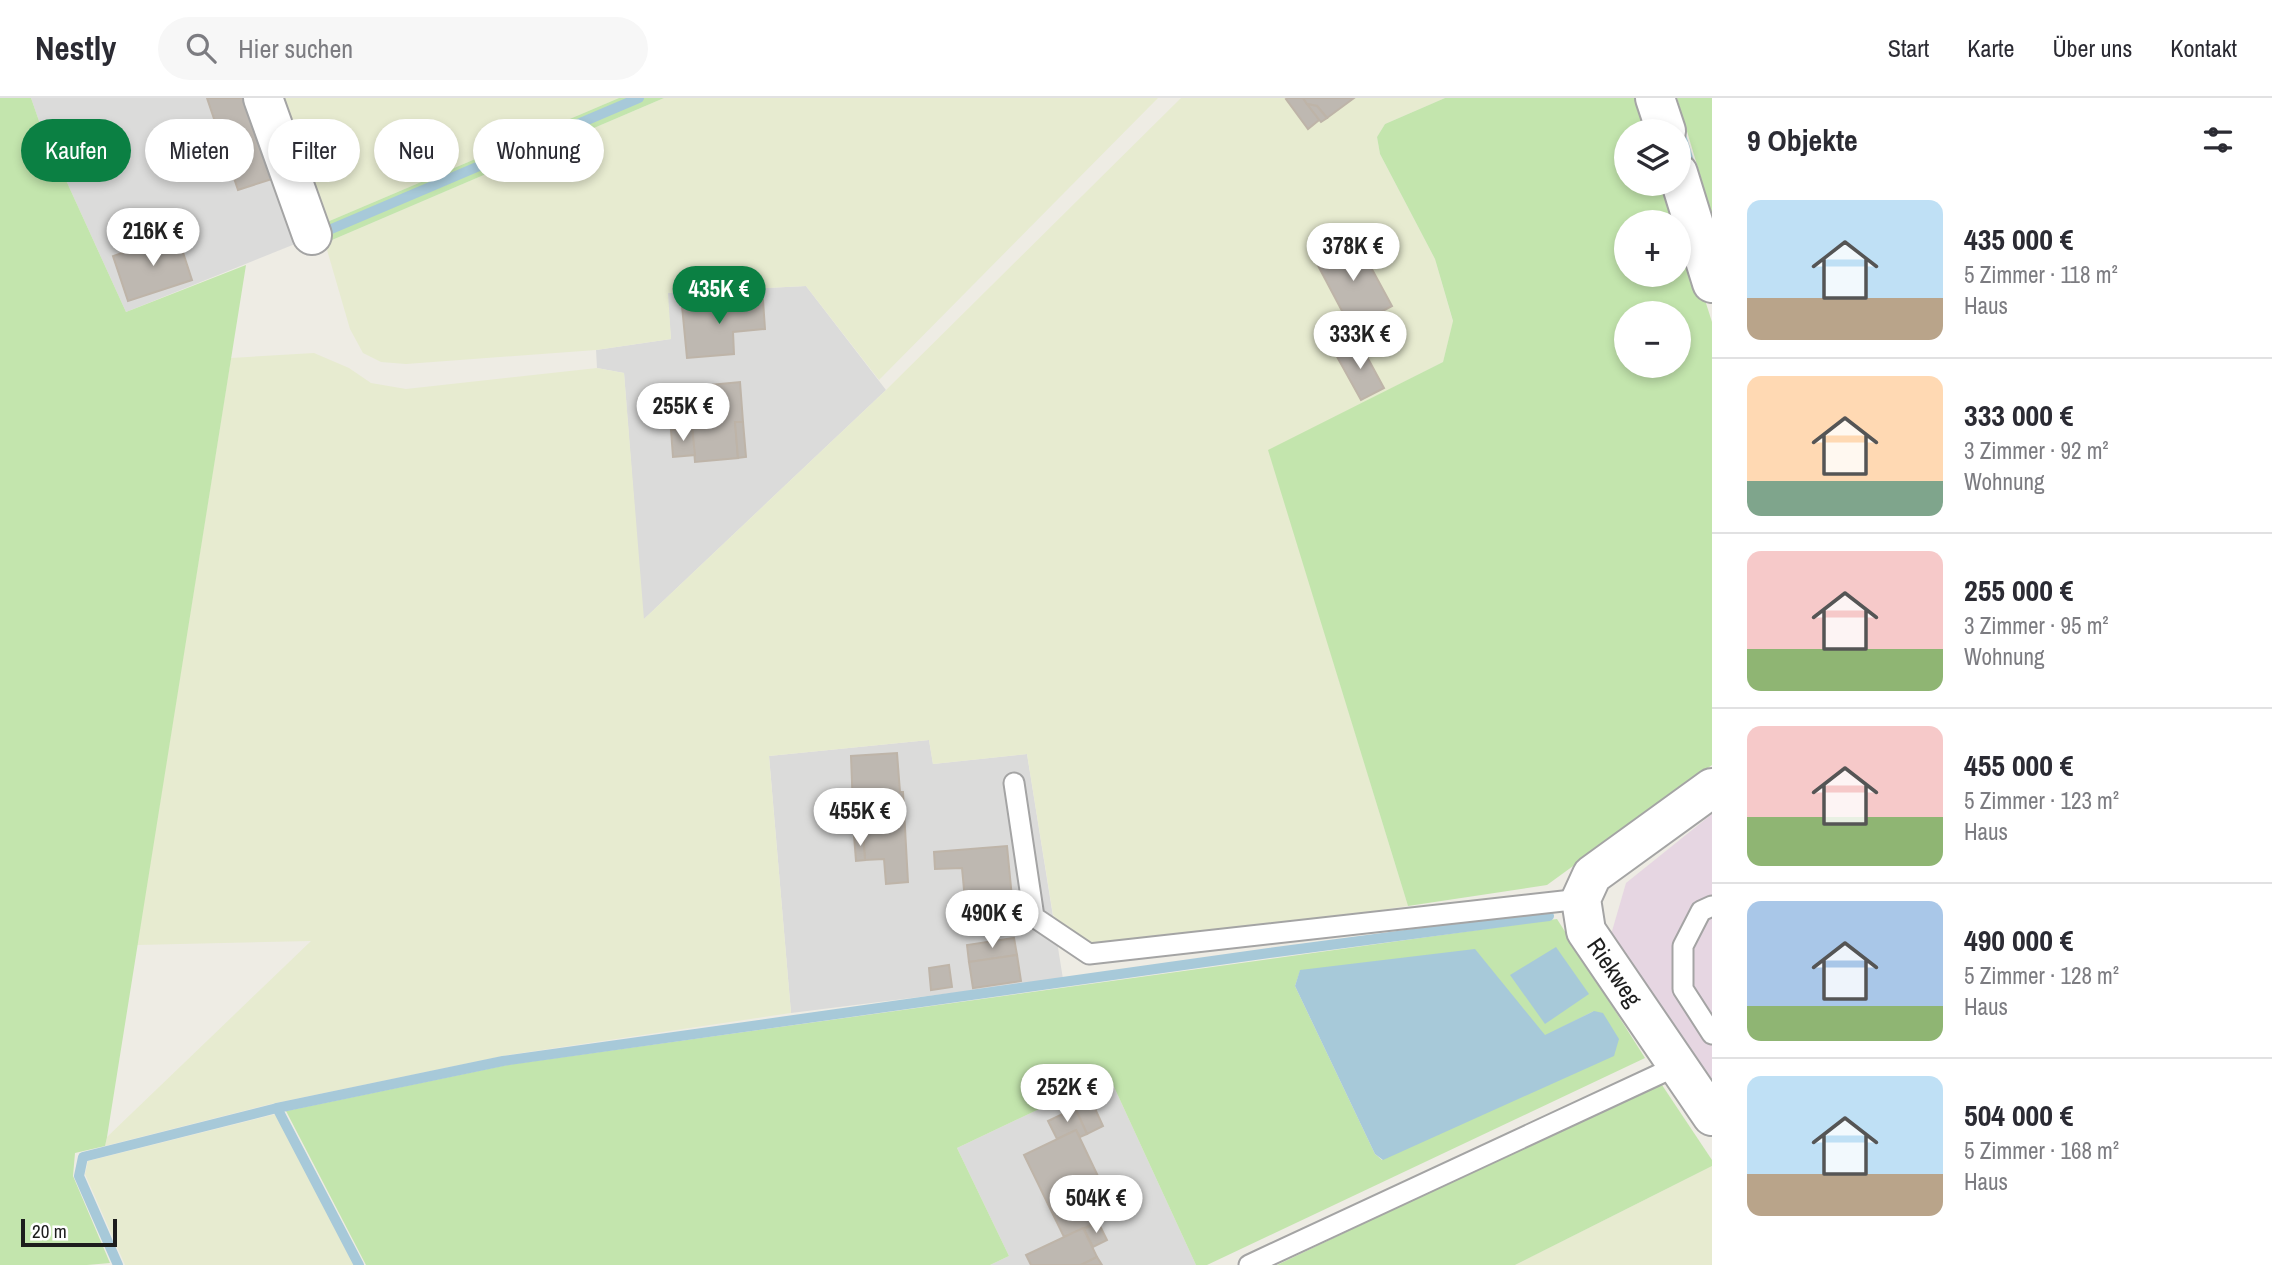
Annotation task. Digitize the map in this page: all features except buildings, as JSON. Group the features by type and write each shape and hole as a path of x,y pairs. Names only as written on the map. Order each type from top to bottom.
{"street":[{"path":"263,98 312,235"},
{"path":"1655,98 1662,119"},
{"path":"1685,196 1712,283"},
{"path":"1581,900 1592,875 1712,788"},
{"name":"Riekweg","path":"1581,900 1586,931 1712,1116"}],"lane":[{"path":"1014,783 1034,917 1088,954 1581,900"},
{"path":"1712,906 1701,911 1683,946 1683,989 1712,1034"},
{"path":"1249,1265 1679,1065"}],"shaded area":[{"path":"31,98 253,98 268,144 268,182 280,182 300,242 126,312 67,182 131,182 131,119 38,119"},
{"path":"806,286 886,390 643,620 624,373 597,368 596,350 671,339 667,293"},
{"path":"929,740 933,764 1027,754 1063,979 791,1013 769,756"},
{"path":"1712,814 1712,1097 1610,938 1626,883"},
{"path":"1109,1076 1196,1265 990,1265 1009,1256 957,1148"}],"green space":[{"path":"0,98 31,98 38,119 21,119 21,182 67,182 126,312 246,265 107,1137 105,1146 75,1153 73,1176 110,1263 0,1265"},
{"path":"275,98 619,98 570,119 473,119 473,160 459,166 459,119 374,119 374,182 421,182 320,225 305,182 360,182 360,119 282,119"},
{"path":"619,98 664,98 604,124 604,119 570,119"},
{"path":"664,98 1158,98 879,380 806,286 668,293 671,339 596,350 406,364 381,362 363,353 350,329 325,243 473,180 473,182 604,182 604,124"},
{"path":"1181,98 1445,98 1385,124 1377,137 1380,154 1435,259 1453,322 1443,362 1269,451 1408,906 1127,947 1092,948 1075,940 1053,915 1027,754 933,764 929,740 769,756 791,1013 508,1055 271,1104 105,1146 107,1137 311,941 137,945 231,358 314,353 349,368 371,383 406,389 597,368 624,373 644,619 886,390"},
{"path":"1445,98 1641,98 1648,119 1614,119 1614,196 1672,196 1676,210 1614,210 1614,287 1691,287 1691,256 1712,322 1712,765 1547,885 1408,906 1268,450 1443,362 1453,321 1435,259 1380,154 1377,137 1385,124"},
{"path":"1677,98 1712,98 1712,215 1691,145 1691,119 1683,119"},
{"path":"473,160 473,180 325,243 320,225 421,182 459,182 459,166"},
{"path":"1557,919 1645,1058 1207,1265 1196,1265 1109,1076 957,1148 1009,1256 990,1265 366,1265 286,1111 507,1065","holes":["1300,971 1545,1036 1594,1011 1382,1160 1375,1154 1295,986"]},
{"path":"1660,1082 1712,1160 1712,1166 1515,1265 1277,1265"},
{"path":"276,1114 354,1265 125,1265 85,1174 88,1161"},
{"path":"1712,1166 1712,1265 1515,1265"}],"water":[{"path":"1556,947 1589,994 1545,1024 1510,975"},
{"path":"1475,949 1545,1035 1594,1011 1603,1013 1619,1039 1614,1056 1383,1160 1375,1154 1295,986 1300,970"}],"waterway":[{"path":"329,230 639,98"},
{"path":"118,1265 79,1176 83,1157 277,1108 503,1061 1549,916"},
{"path":"277,1108 359,1265"}]}
